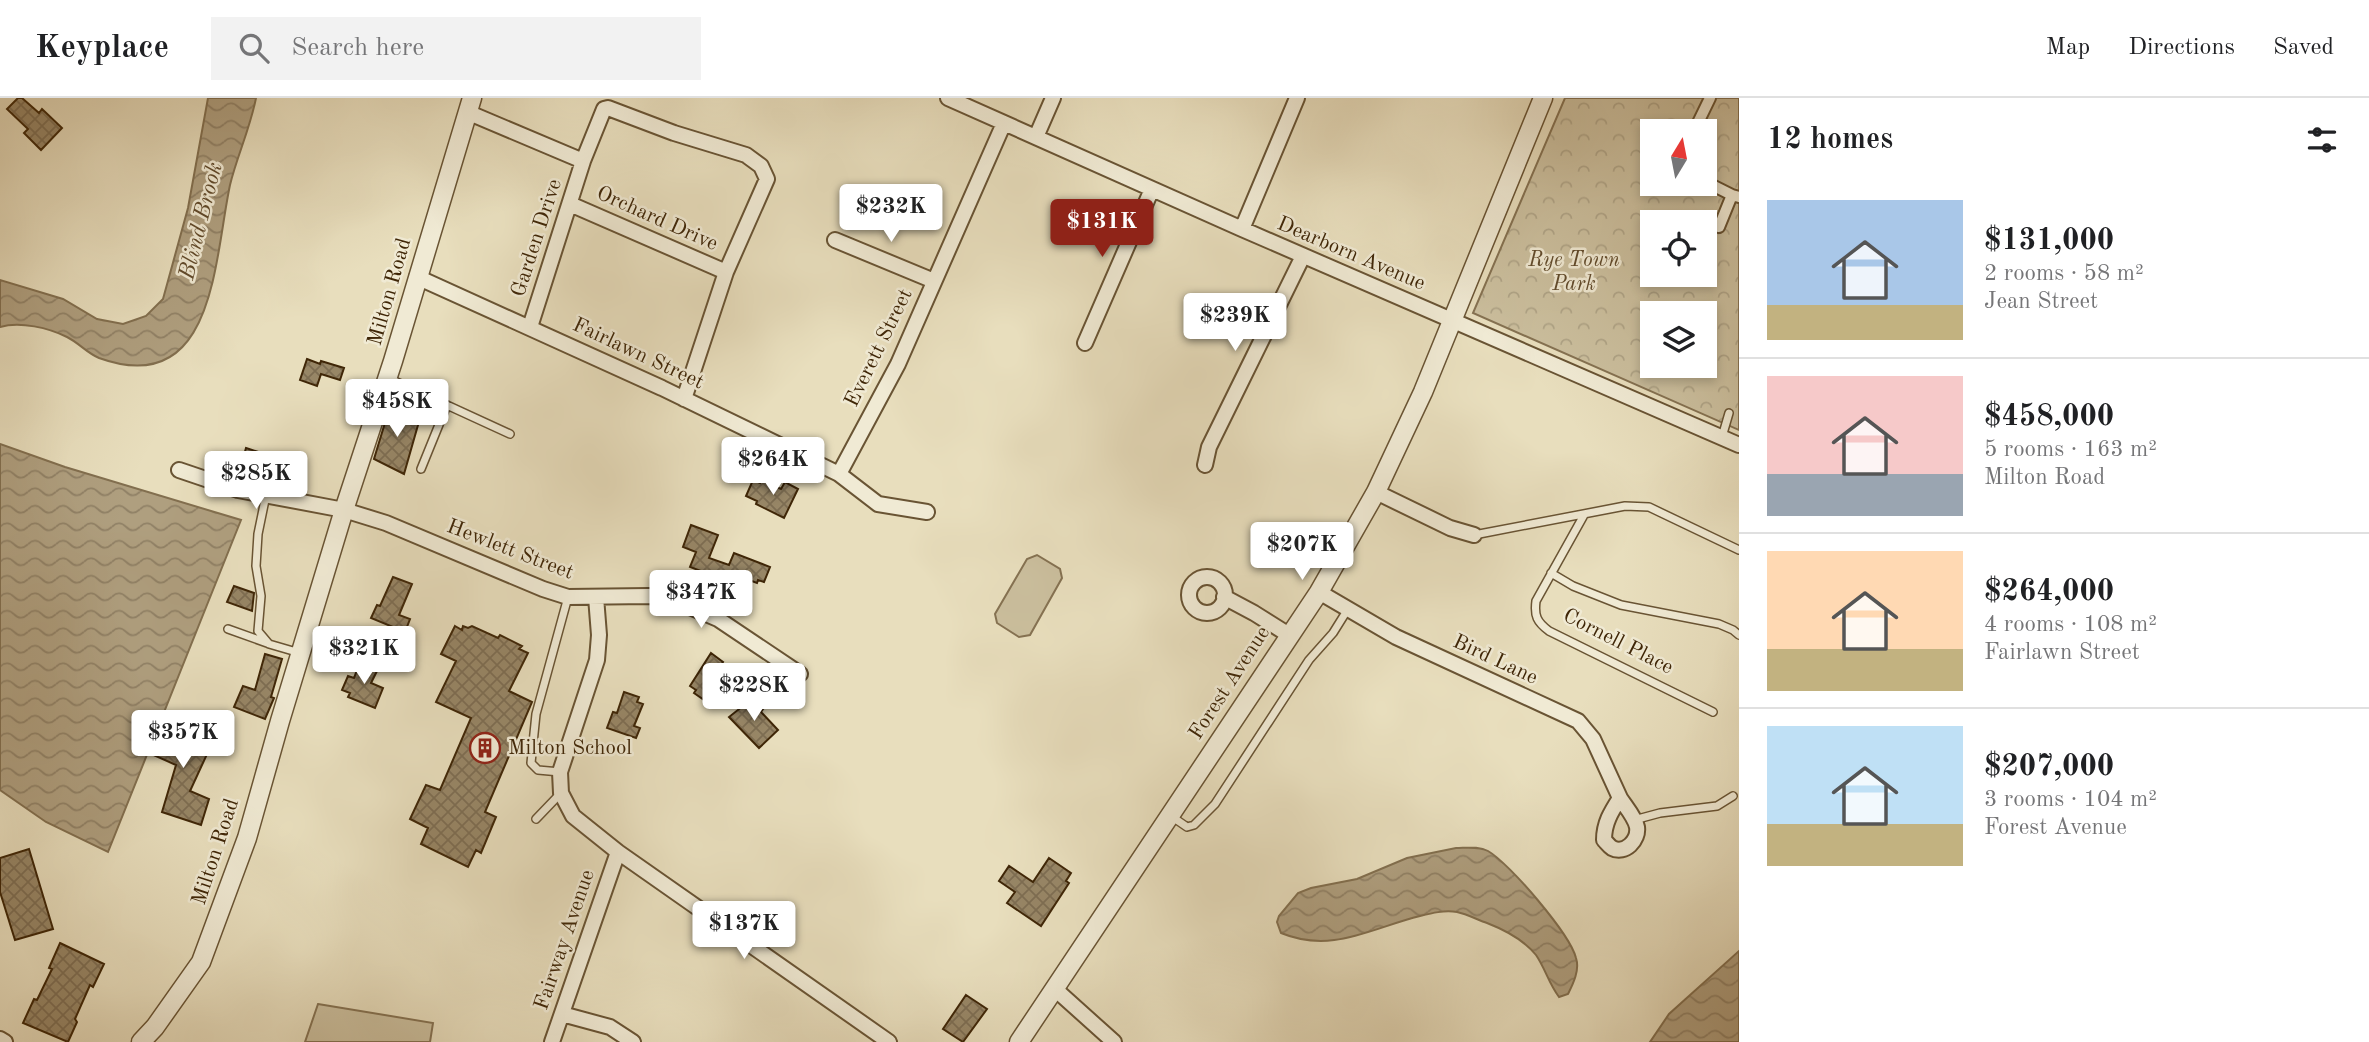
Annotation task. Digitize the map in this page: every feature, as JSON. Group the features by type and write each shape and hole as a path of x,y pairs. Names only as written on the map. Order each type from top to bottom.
{"street":[{"name":"Dearborn Avenue","path":"948,98 1739,445"},
{"path":"1036,137 1053,98"},
{"path":"1242,229 1297,98"},
{"name":"Forest Avenue","path":"1018,1042 1319,592 1376,492 1423,391 1543,98"},
{"path":"1700,119 1710,98"},
{"name":"Garden Drive","path":"470,105 583,161"},
{"name":"Milton Road","path":"141,1042 155,1027 201,962 247,838 300,653 388,378 470,105"},
{"name":"Garden Drive","path":"530,327 583,161 604,109 608,108 754,160"},
{"name":"Everett Street","path":"839,474 898,363 1003,122"},
{"name":"Orchard Drive","path":"684,399 726,272 767,179 761,166 754,160"},
{"path":"1717,187 1735,196 1719,227"},
{"path":"1085,343 1152,189"},
{"name":"Orchard Drive","path":"570,204 726,272"},
{"path":"835,240 934,281"},
{"path":"1205,465 1209,447 1303,256"},
{"name":"Fairlawn Street","path":"417,277 530,327 839,474 878,504 928,512"},
{"name":"Hewlett Street","path":"179,470 238,490 344,510 386,523 543,589 568,597 596,597 599,635 597,660 560,772 561,793 572,816 618,852 889,1042"},
{"path":"1376,492 1450,528 1474,535"},
{"name":"Bird Lane","path":"1319,592 1396,637 1578,721 1593,739 1620,798 1634,821"},
{"path":"596,597 649,596 687,604 718,619 800,674"},
{"path":"1224,597 1289,635"},
{"path":"1620,798 1608,818 1604,840 1617,849 1631,845 1635,841 1637,827 1634,821"},
{"name":"Fairway Avenue","path":"552,1042 618,852"},
{"path":"1055,989 1114,1042"},
{"path":"562,1014 610,1027 633,1042"},
{"path":"0,1039 5,1042"}],"lane":[{"path":"388,378 510,434"},
{"path":"421,469 447,405"},
{"path":"1722,437 1729,413"},
{"path":"266,495 258,534 256,566 261,596 258,631 270,644"},
{"path":"1474,535 1625,506 1649,507 1739,551"},
{"name":"Cornell Place","path":"1584,515 1536,601 1534,611 1538,622 1549,631 1713,712"},
{"path":"1551,573 1573,586 1621,605 1719,624 1739,635"},
{"path":"560,772 538,770 531,763 531,751 536,714 568,597"},
{"path":"1170,816 1187,827 1194,825 1215,804 1309,660 1333,633 1348,609"},
{"path":"228,629 300,653"},
{"path":"536,819 561,793"},
{"path":"1634,821 1660,813 1717,806 1733,796"}],"green space":[{"name":"Rye Town Park","path":"1565,98 1739,98 1739,430 1473,313"},
{"path":"1037,555 1060,569 1062,578 1030,635 1019,637 997,623 995,614 1027,559"},
{"path":"318,1004 433,1023 430,1042 305,1042"}],"water":[{"name":"Blind Brook","path":"208,98 256,98 230,185 212,284 202,315 187,341 166,359 137,366 99,358 67,337 43,328 25,325 0,327 0,280 63,299 97,319 123,324 146,316 163,299 188,208"},
{"path":"0,444 65,467 241,520 108,852 46,822 0,790"},
{"path":"1456,848 1488,851 1510,869 1538,900 1563,933 1576,958 1575,977 1568,994 1559,997 1536,955 1520,940 1494,926 1457,912 1429,914 1334,940 1300,939 1281,933 1277,922 1279,916 1298,893 1357,879 1407,858"},
{"path":"1739,951 1739,1042 1650,1042 1669,1014"}],"building":[{"path":"18,98 22,98 39,113 42,109 62,128 41,150 24,133 28,129 7,109"},
{"path":"307,359 344,368 340,380 321,374 317,386 300,380"},
{"path":"391,403 420,418 404,474 374,459"},
{"path":"246,448 286,461 280,479 240,469"},
{"path":"753,480 760,483 761,480 781,489 785,482 798,489 784,518 746,496"},
{"path":"691,525 718,535 709,558 729,565 734,553 770,567 764,582 758,580 757,583 741,577 738,585 690,567 696,552 683,547"},
{"path":"393,577 412,584 399,615 410,619 405,632 371,618 377,605 380,606"},
{"path":"234,586 254,593 252,611 227,602"},
{"name":"Milton School","path":"455,626 462,630 463,626 472,626 522,646 519,649 528,653 509,691 532,702 485,812 496,817 481,853 476,850 468,867 421,844 428,828 410,819 426,785 440,790 471,718 436,702 456,661 441,654"},
{"path":"711,653 723,662 715,674 726,682 710,704 694,693 696,690 690,686"},
{"path":"265,654 282,659 271,697 274,698 265,719 234,707 243,686 255,690"},
{"path":"360,662 378,669 371,683 383,688 375,708 348,697 350,693 342,690 348,676 354,678"},
{"path":"624,692 639,697 637,702 643,704 634,726 640,728 636,738 607,728 613,712 617,713"},
{"path":"753,698 763,709 761,712 778,730 759,748 729,717"},
{"path":"164,721 186,731 188,727 214,739 190,791 209,799 201,825 162,812 176,765 149,753"},
{"path":"29,849 53,929 15,940 0,892 0,858"},
{"path":"1049,858 1071,873 1066,881 1069,883 1041,926 1007,903 1015,892 999,881 1009,866 1033,882"},
{"path":"60,943 104,964 93,987 90,985 68,1042 23,1023 52,969 49,968"},
{"path":"966,995 987,1009 963,1042 943,1029"}],"place":[{"name":"Milton School","path":"485,748"}]}
